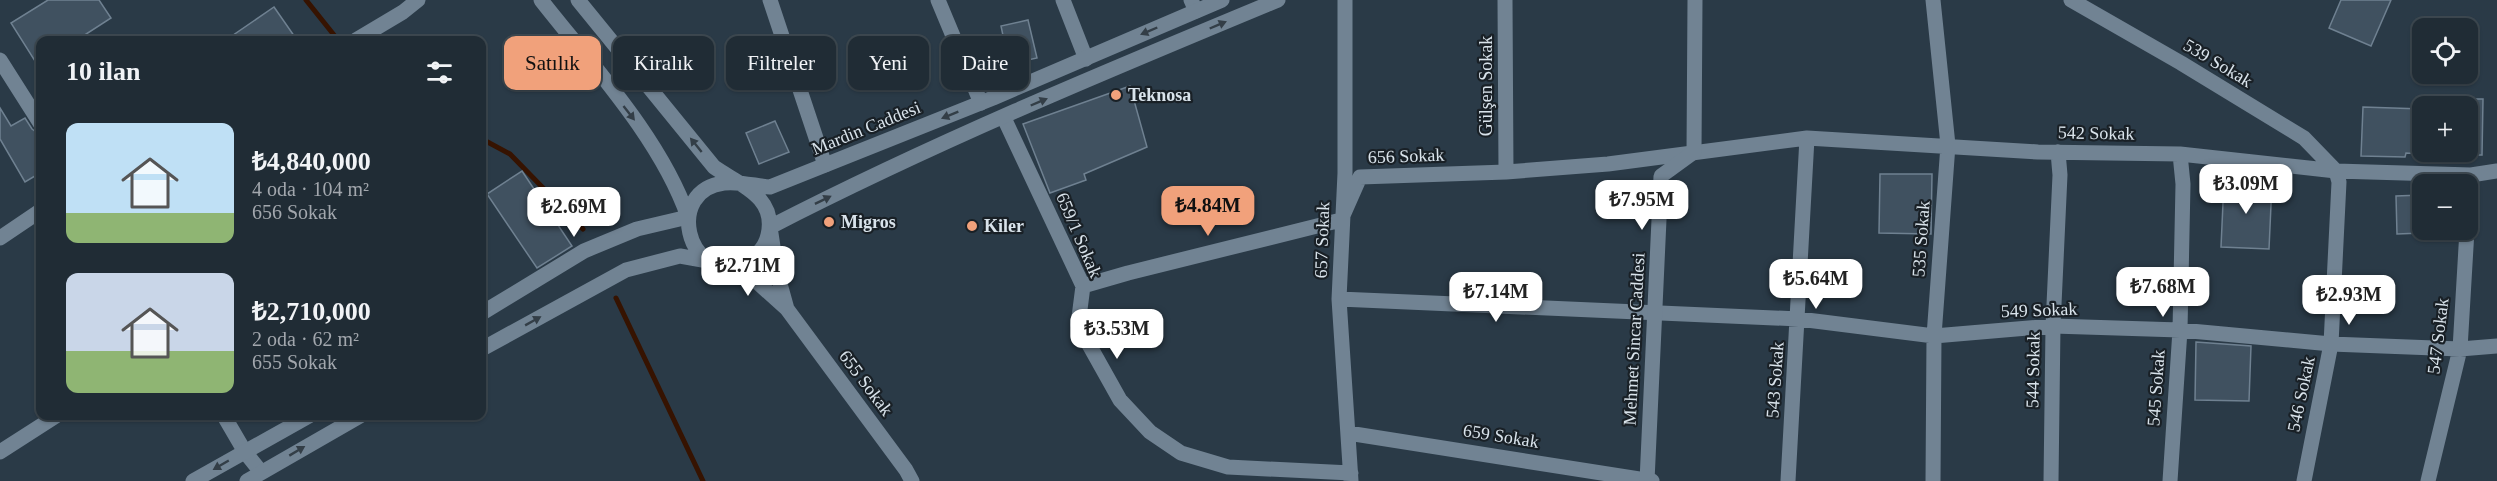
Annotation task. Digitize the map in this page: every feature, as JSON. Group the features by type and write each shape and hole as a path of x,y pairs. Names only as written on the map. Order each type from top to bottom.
{"street":[{"path":"363,36 403,12 418,0"},
{"path":"541,0 650,141 680,194 688,217"},
{"path":"486,347 626,270 680,256 736,265 748,261 759,252 767,240 770,226 769,213 762,200 752,190 714,167 578,0"},
{"path":"770,0 825,165"},
{"path":"938,0 981,103"},
{"path":"1063,0 1086,59"},
{"name":"Mardin Caddesi","path":"739,184 770,187 1086,59 1193,6 1222,0"},
{"path":"770,226 1004,118 1278,0"},
{"name":"657 Sokak","path":"1345,0 1345,173 1339,299 1351,477"},
{"name":"Gülşen Sokak","path":"1505,0 1506,172"},
{"path":"1694,152 1695,0"},
{"name":"535 Sokak","path":"1933,0 1948,145 1934,336 1934,481"},
{"name":"539 Sokak","path":"2071,0 2181,63 2304,138 2336,171"},
{"path":"0,60 36,117"},
{"name":"659/1 Sokak","path":"1004,118 1083,286 1078,325 1120,399 1150,432 1181,453 1228,467 1351,477"},
{"name":"542 Sokak","path":"1694,152 1807,138 2058,152 2180,154 2336,171 2437,174"},
{"name":"543 Sokak","path":"1788,481 1807,138"},
{"name":"656 Sokak","path":"1341,220 1360,177 1506,172 1608,164 1694,152"},
{"name":"Mehmet Sincar Caddesi","path":"1649,481 1661,176 1694,152"},
{"name":"544 Sokak","path":"2050,481 2053,326 2060,175 2058,152"},
{"name":"545 Sokak","path":"2170,481 2180,330 2183,184 2180,154"},
{"name":"546 Sokak","path":"2304,481 2331,344 2339,182 2336,171"},
{"name":"542 Sokak","path":"2478,174 2497,171"},
{"path":"716,263 699,253 692,243 688,230 688,217 692,205 700,194 711,187 725,183 739,184"},
{"path":"0,238 36,214"},
{"path":"486,310 584,251 637,229 688,217"},
{"path":"1083,286 1341,220"},
{"name":"655 Sokak","path":"770,226 777,273 787,309"},
{"name":"547 Sokak","path":"2428,481 2460,349 2466,240"},
{"name":"655 Sokak","path":"716,263 756,282 787,309 912,481"},
{"name":"549 Sokak","path":"1339,299 1798,319 1934,336 2053,326 2180,330 2331,344 2460,349 2497,346"},
{"path":"0,452 50,420"},
{"path":"226,420 245,452 261,472"},
{"path":"193,481 302,420"},
{"path":"247,481 353,420"},
{"name":"659 Sokak","path":"1348,433 1649,481"}],"building":[{"path":"48,0 99,0 111,18 83,36 36,36 36,63 11,23"},
{"path":"2341,0 2391,0 2371,46 2329,28"},
{"path":"274,7 294,36 232,36"},
{"path":"1028,20 1037,58 1029,60 1029,36 1003,36 1001,26"},
{"path":"1130,86 1147,147 1084,174 1086,180 1050,193 1023,124"},
{"path":"2478,99 2483,99 2482,155 2478,155"},
{"path":"2363,107 2412,109 2412,153 2406,153 2405,157 2361,156"},
{"path":"0,108 11,126 25,118 36,132 36,175 25,182 0,139"},
{"path":"775,121 789,152 759,164 746,133"},
{"path":"522,171 572,246 537,268 487,194"},
{"path":"1880,174 1932,174 1931,234 1879,233"},
{"path":"2224,181 2272,183 2269,249 2221,247"},
{"path":"2412,195 2412,233 2397,234 2396,196"},
{"path":"2196,342 2251,346 2249,401 2195,400"}],"waterway":[{"path":"306,0 335,36"},
{"path":"486,141 510,154 583,229"},
{"path":"616,298 703,481"}],"place":[{"name":"Teknosa","path":"1116,95"},
{"name":"Migros","path":"829,222"},
{"name":"Kiler","path":"972,226"}]}
